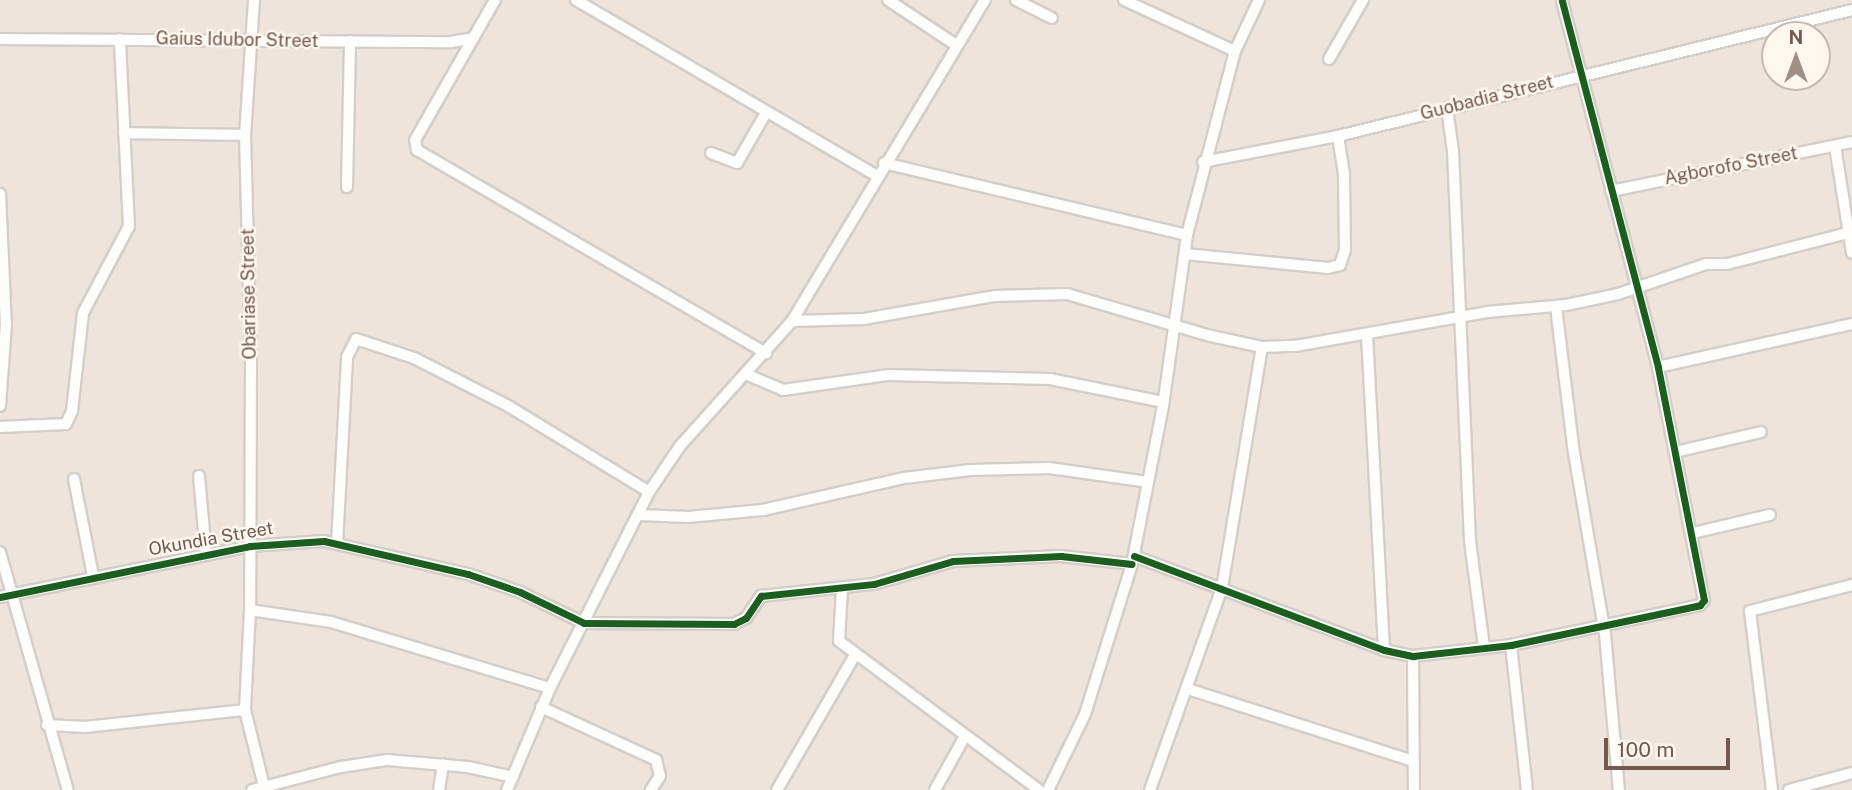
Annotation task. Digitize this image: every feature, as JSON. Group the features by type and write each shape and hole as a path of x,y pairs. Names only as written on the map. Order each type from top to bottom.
{"street":[{"name":"Obariase Street","path":"254,0 245,135 250,547 245,710 258,788"},
{"path":"495,0 415,140 417,150 766,354"},
{"path":"576,0 765,113 876,175"},
{"path":"888,0 956,45"},
{"path":"507,790 550,688 649,492 680,446 748,375 792,321 876,175 985,0"},
{"path":"1016,0 1052,18"},
{"path":"1124,0 1235,51"},
{"path":"1048,790 1084,714 1133,560 1163,402 1187,235 1203,162 1235,51 1259,0"},
{"path":"1329,59 1363,0"},
{"path":"584,623 734,624 746,618 761,596 842,589 953,561 1061,556 1133,560 1222,588 1384,650 1413,656 1511,645 1700,605 1704,584 1658,367 1562,0"},
{"name":"Guobadia Street","path":"1203,162 1338,136 1852,10"},
{"name":"Gaius Idubor Street","path":"0,38 350,41 474,38"},
{"path":"0,427 58,426 65,424 72,411 83,313 129,226 120,39"},
{"path":"347,187 350,41"},
{"path":"1447,108 1461,317 1470,541 1484,648"},
{"path":"711,153 737,163 765,113"},
{"path":"124,133 245,135"},
{"path":"1185,254 1328,268 1340,265 1345,250 1344,174 1338,136"},
{"name":"Agborofo Street","path":"1611,191 1713,167 1852,142"},
{"path":"1835,146 1852,253"},
{"path":"884,163 1187,235"},
{"path":"0,194 6,324 0,406"},
{"path":"792,321 864,319 951,302 1037,294 1067,295 1262,347 1367,335 1461,317 1556,307 1637,286 1706,264 1727,264 1848,233"},
{"path":"1556,307 1574,453 1604,626 1619,790"},
{"path":"1658,367 1852,324"},
{"path":"1367,335 1384,650"},
{"path":"337,544 347,357 356,339 414,358 510,407 649,492"},
{"path":"1150,790 1222,588 1262,347"},
{"path":"748,375 783,390 889,375 1050,379 1163,402"},
{"path":"1675,453 1761,432"},
{"path":"639,515 688,517 763,510 904,478 971,470 1049,468 1148,482"},
{"path":"200,476 206,555"},
{"path":"74,479 93,576"},
{"path":"1693,533 1770,515"},
{"name":"Okundia Street","path":"6,596 93,576 285,541 337,544 468,574 520,592 584,623"},
{"path":"0,552 6,596 68,790"},
{"path":"1772,790 1750,611 1852,585"},
{"path":"842,589 836,633 855,655 964,738 1039,790"},
{"path":"250,610 331,622 550,688"},
{"path":"1511,645 1527,790"},
{"path":"777,790 855,655"},
{"path":"1413,656 1411,760 1414,790"},
{"path":"1188,689 1411,760"},
{"path":"541,707 656,760 660,775 651,790"},
{"path":"47,725 85,727 245,710"},
{"path":"935,790 964,738"},
{"path":"258,788 364,762 443,764 513,777"},
{"path":"439,790 443,764"},
{"path":"1789,790 1852,773"}],"shaded area":[{"path":"0,0 1852,0 1852,790 0,790"}],"cycle path":[{"path":"1134,556 1384,650 1413,656 1511,645 1700,605 1704,600 1658,367 1562,0"},
{"path":"0,597 250,546 324,541 468,574 520,592 584,623 734,624 746,618 761,596 874,584 953,561 1061,556 1132,564"}]}
